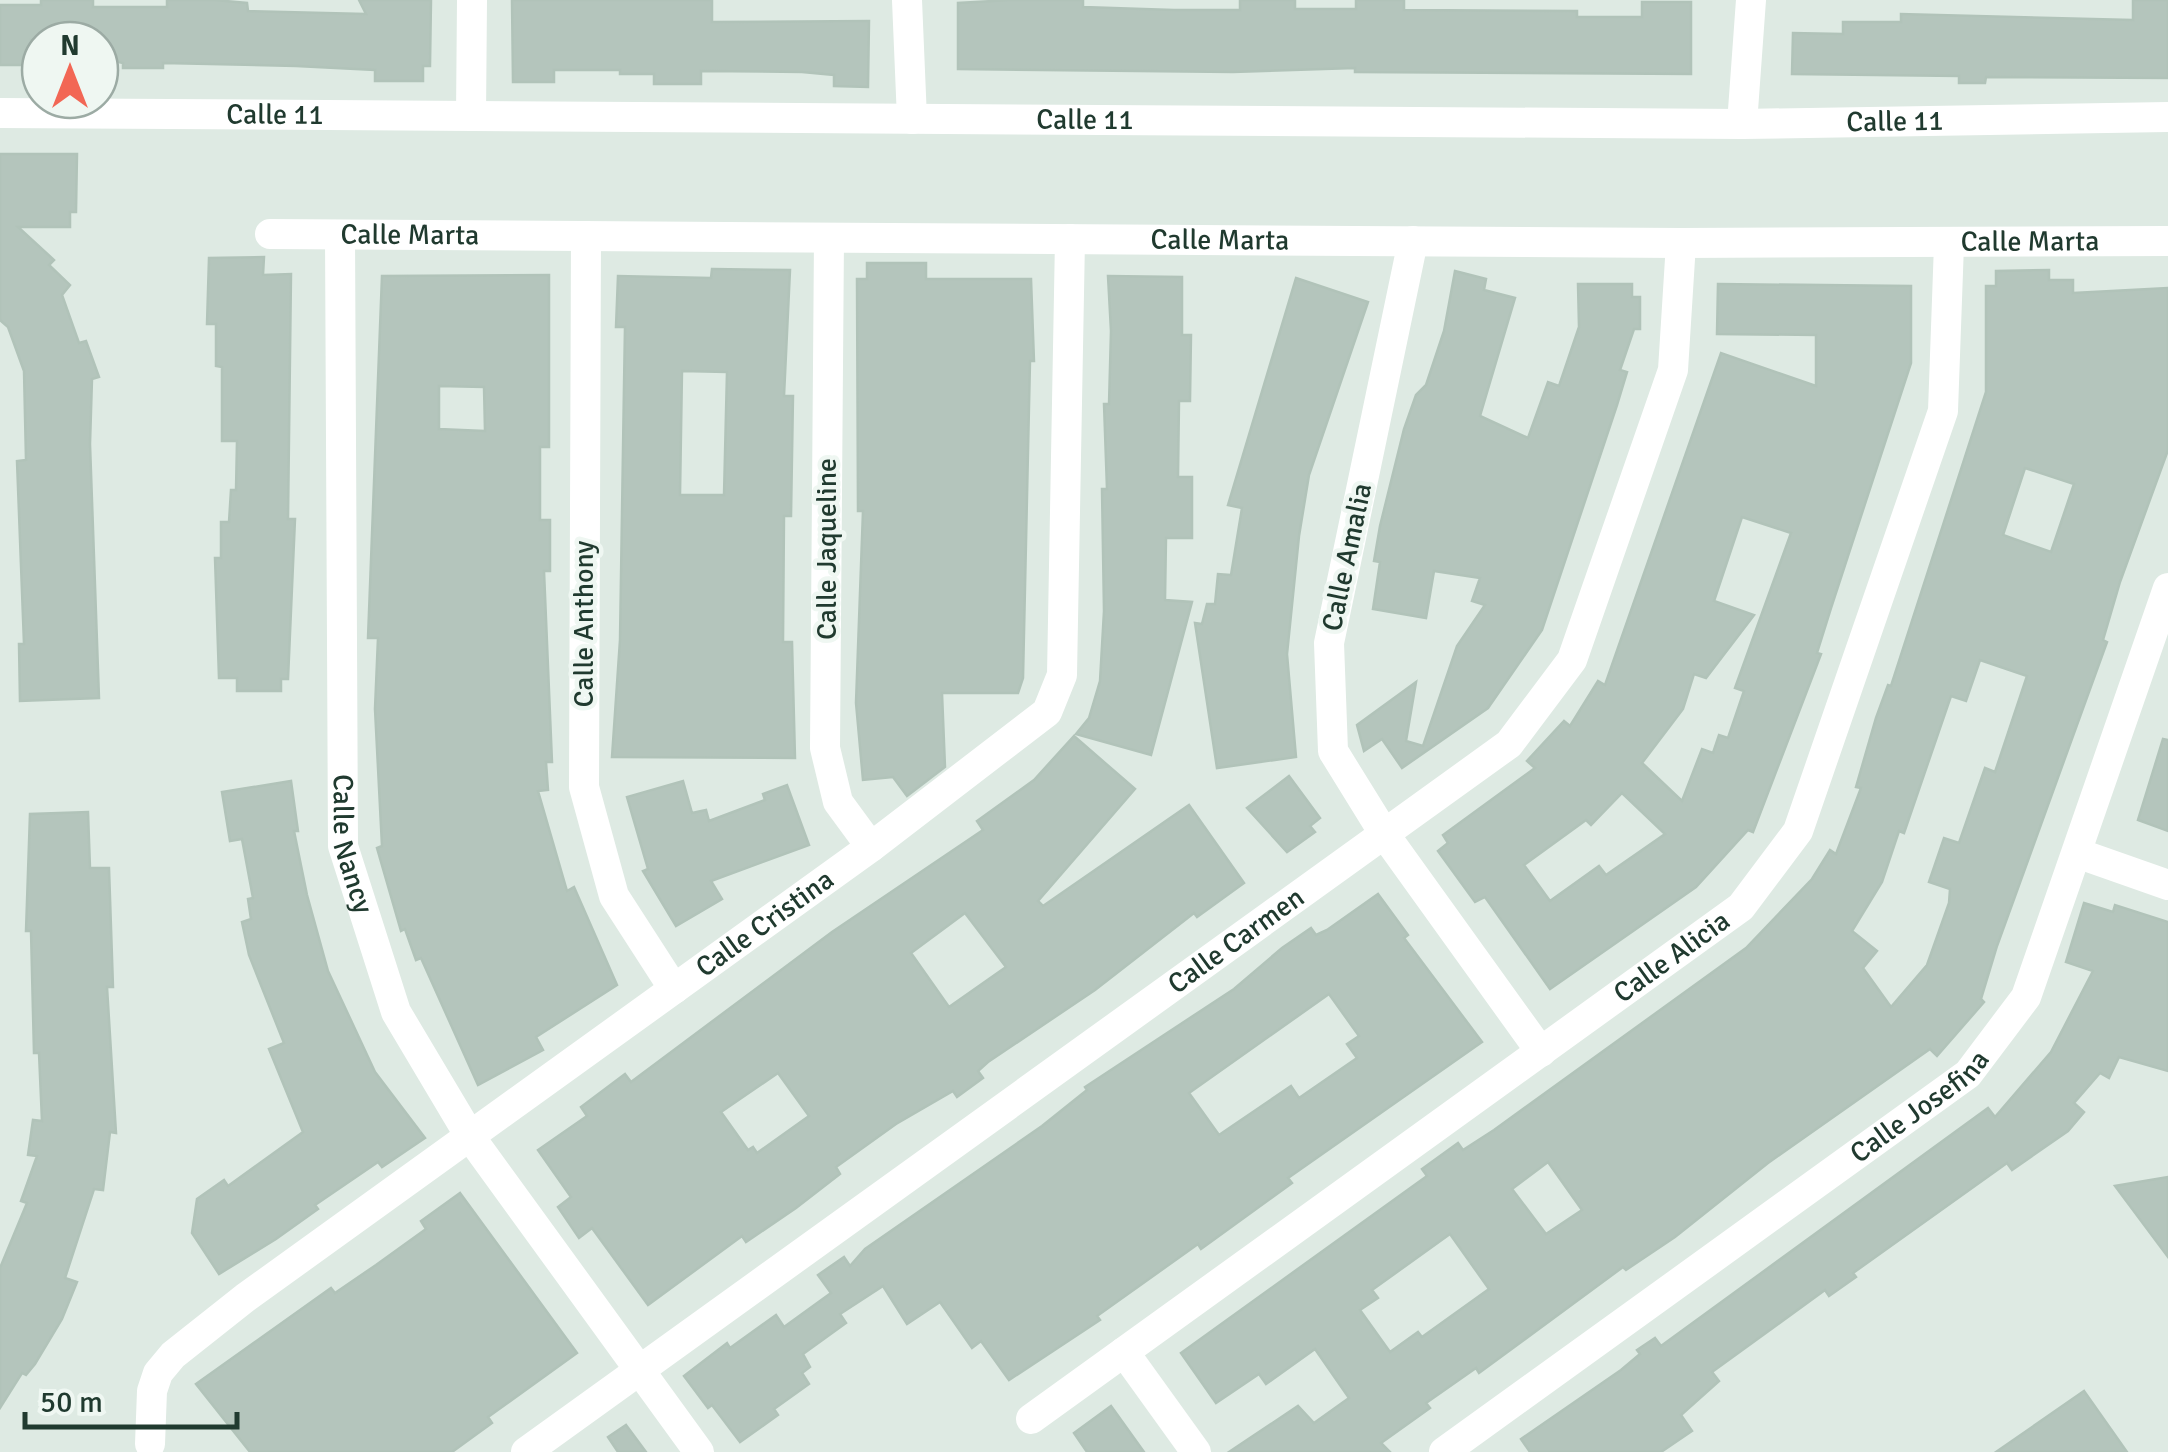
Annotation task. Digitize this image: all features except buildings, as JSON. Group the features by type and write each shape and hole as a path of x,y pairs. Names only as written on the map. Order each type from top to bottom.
{"street":[{"path":"471,116 472,0"},
{"path":"907,0 912,119"},
{"path":"1742,124 1751,0"},
{"name":"Calle 11","path":"0,113 1742,124 2168,117"},
{"name":"Calle Marta","path":"270,234 1949,244 2168,241"},
{"name":"Calle Nancy","path":"340,235 343,846 396,1012 471,1138 699,1452"},
{"name":"Calle Anthony","path":"586,236 584,787 614,896 674,989"},
{"name":"Calle Jaqueline","path":"829,238 825,748 838,802 872,847"},
{"name":"Calle Cristina","path":"150,1444 152,1392 173,1355 245,1298 872,847 1047,712 1062,675 1070,239"},
{"name":"Calle Amalia","path":"1413,241 1329,642 1333,752 1385,835 1541,1052"},
{"name":"Calle Carmen","path":"526,1452 1510,744 1572,660 1673,370 1680,243"},
{"name":"Calle Alicia","path":"1031,1419 1741,907 1798,831 1943,411 1949,244"},
{"name":"Calle Josefina","path":"1444,1452 1968,1074 2026,997 2168,588"},
{"path":"2077,853 2168,885"},
{"path":"1124,1352 1196,1452"}]}
